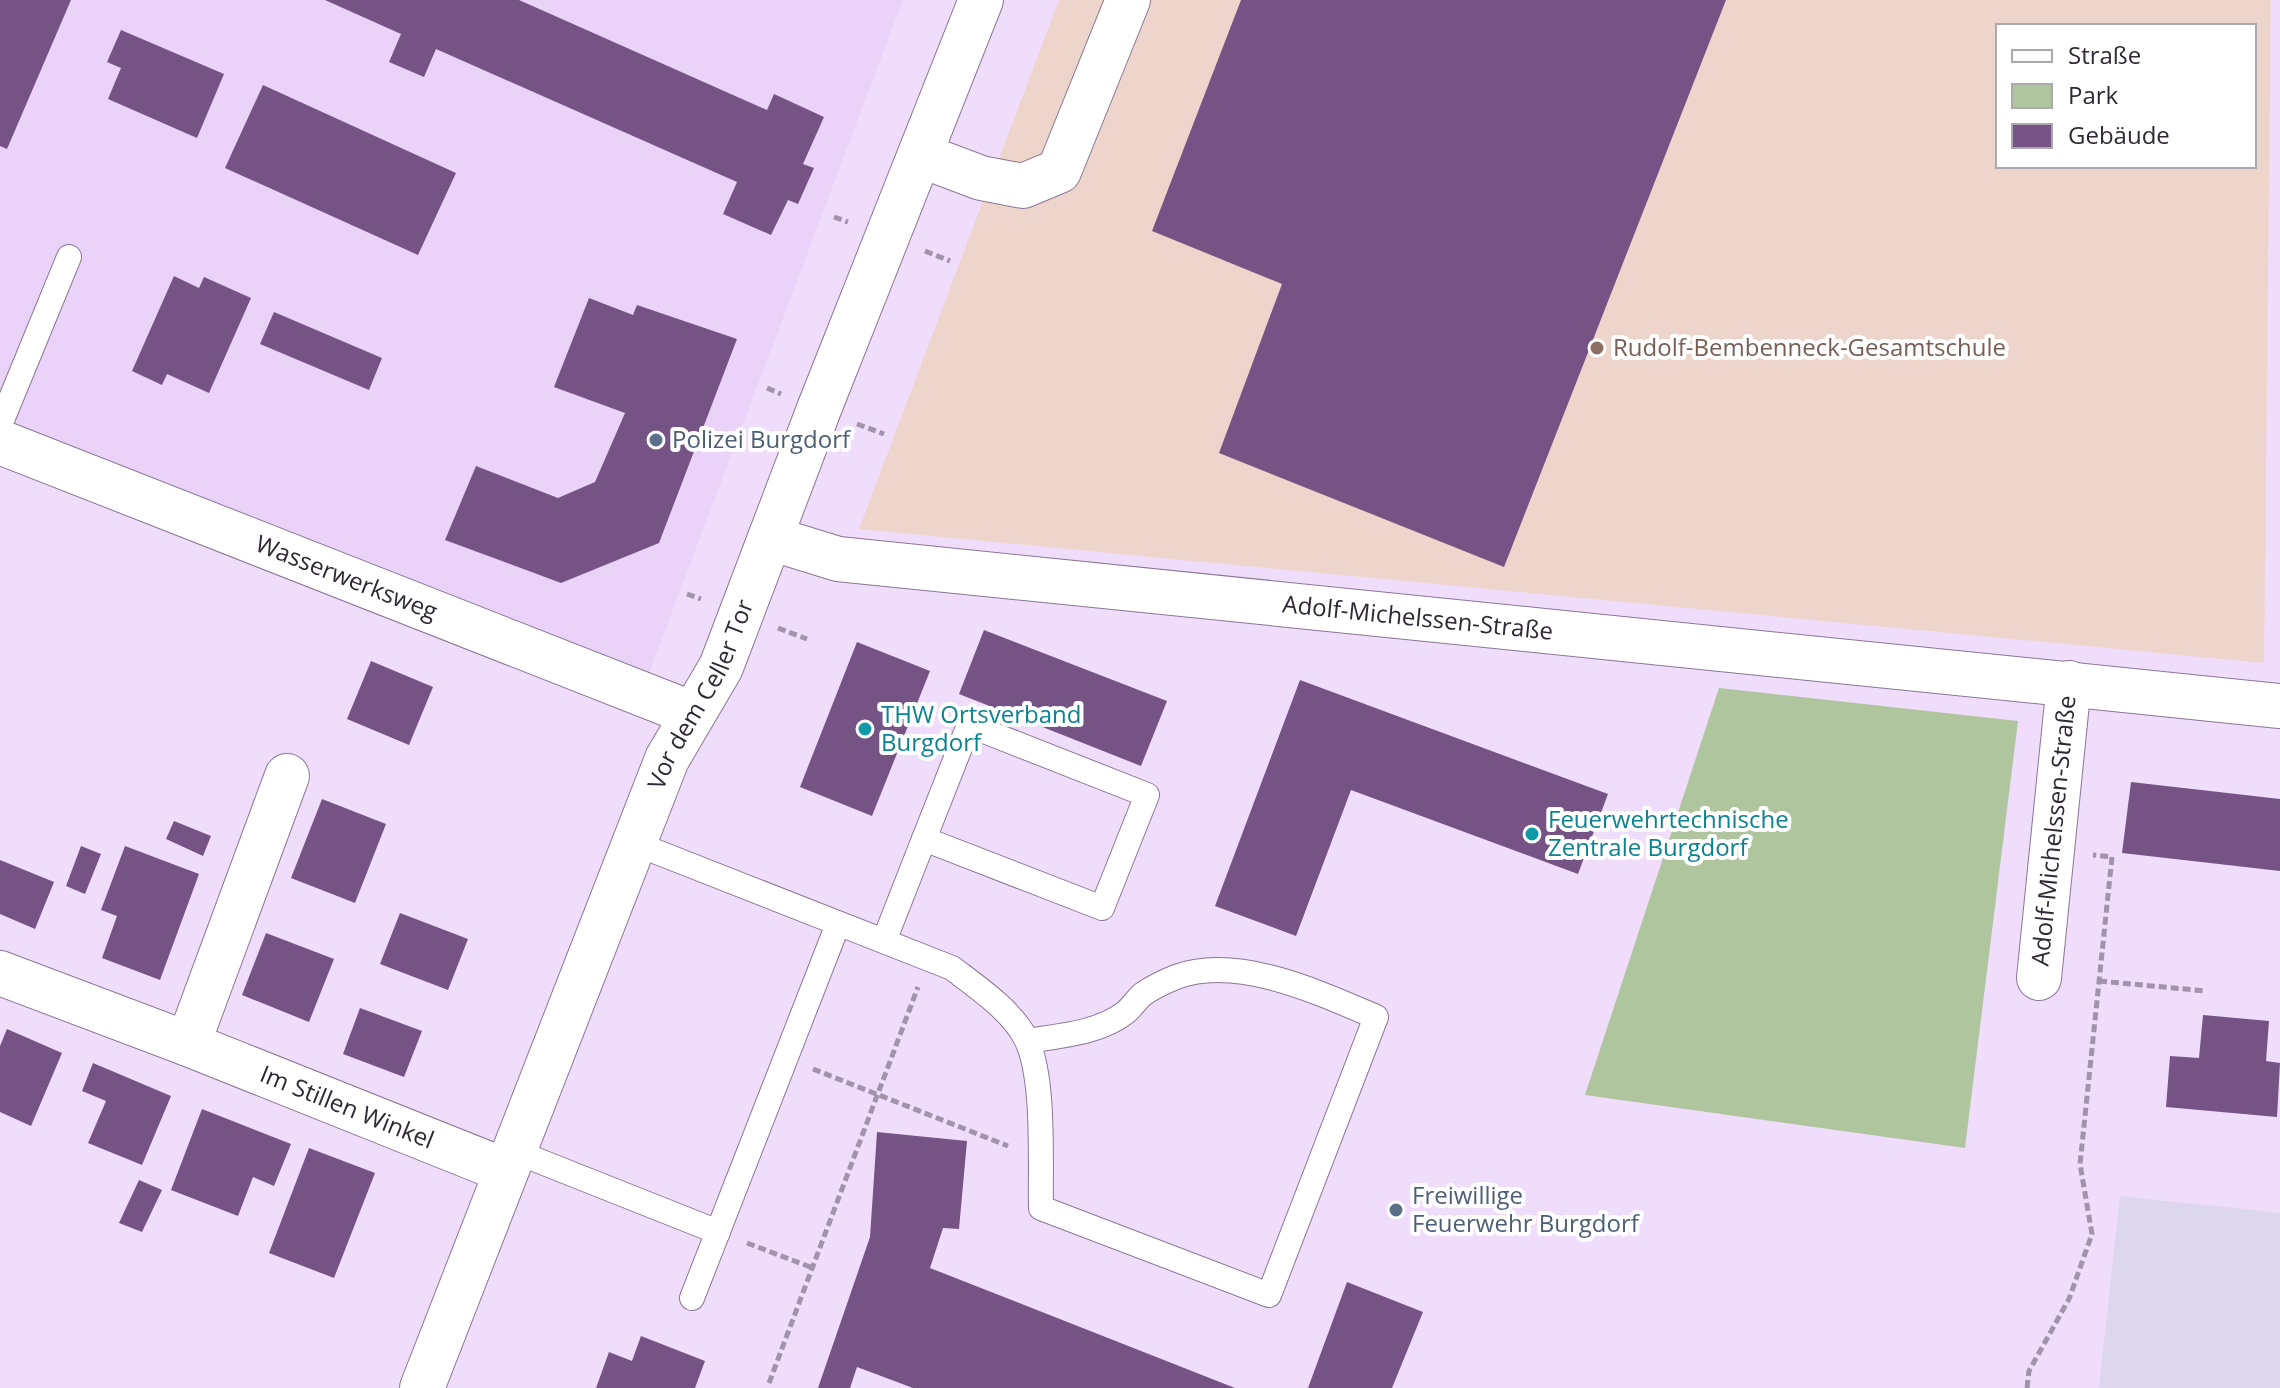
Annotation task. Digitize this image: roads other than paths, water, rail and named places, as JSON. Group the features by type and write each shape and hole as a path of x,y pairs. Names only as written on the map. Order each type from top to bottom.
{"street":[{"name":"Vor dem Celler Tor","path":"422,1388 667,759 721,667 981,0"},
{"path":"920,155 981,178 1023,186 1059,171 1128,0"},
{"name":"Wasserwerksweg","path":"0,442 693,714"},
{"name":"Adolf-Michelssen-Straße","path":"770,538 838,559 2280,706"},
{"name":"Adolf-Michelssen-Straße","path":"2039,978 2069,683"},
{"path":"188,1044 287,776"},
{"name":"Im Stillen Winkel","path":"0,973 510,1161"}],"lane":[{"path":"0,425 69,257"},
{"path":"884,941 924,839 969,725 1147,795 1102,908 924,839"},
{"path":"634,843 952,968 996,1001 1027,1041 1038,1086 1041,1208 1269,1295 1376,1017 1274,977 1214,971 1177,976 1143,994 1125,1013 1099,1026 1065,1036 1027,1041"},
{"path":"692,1298 838,924"},
{"path":"510,1161 718,1232"}],"place":[{"name":"Rudolf-Bembenneck-Gesamtschule","path":"1597,348"},
{"name":"Polizei Burgdorf","path":"656,440"},
{"name":"THW Ortsverband Burgdorf","path":"865,729"},
{"name":"Feuerwehrtechnische Zentrale Burgdorf","path":"1532,834"},
{"name":"Freiwillige Feuerwehr Burgdorf","path":"1396,1210"}]}
